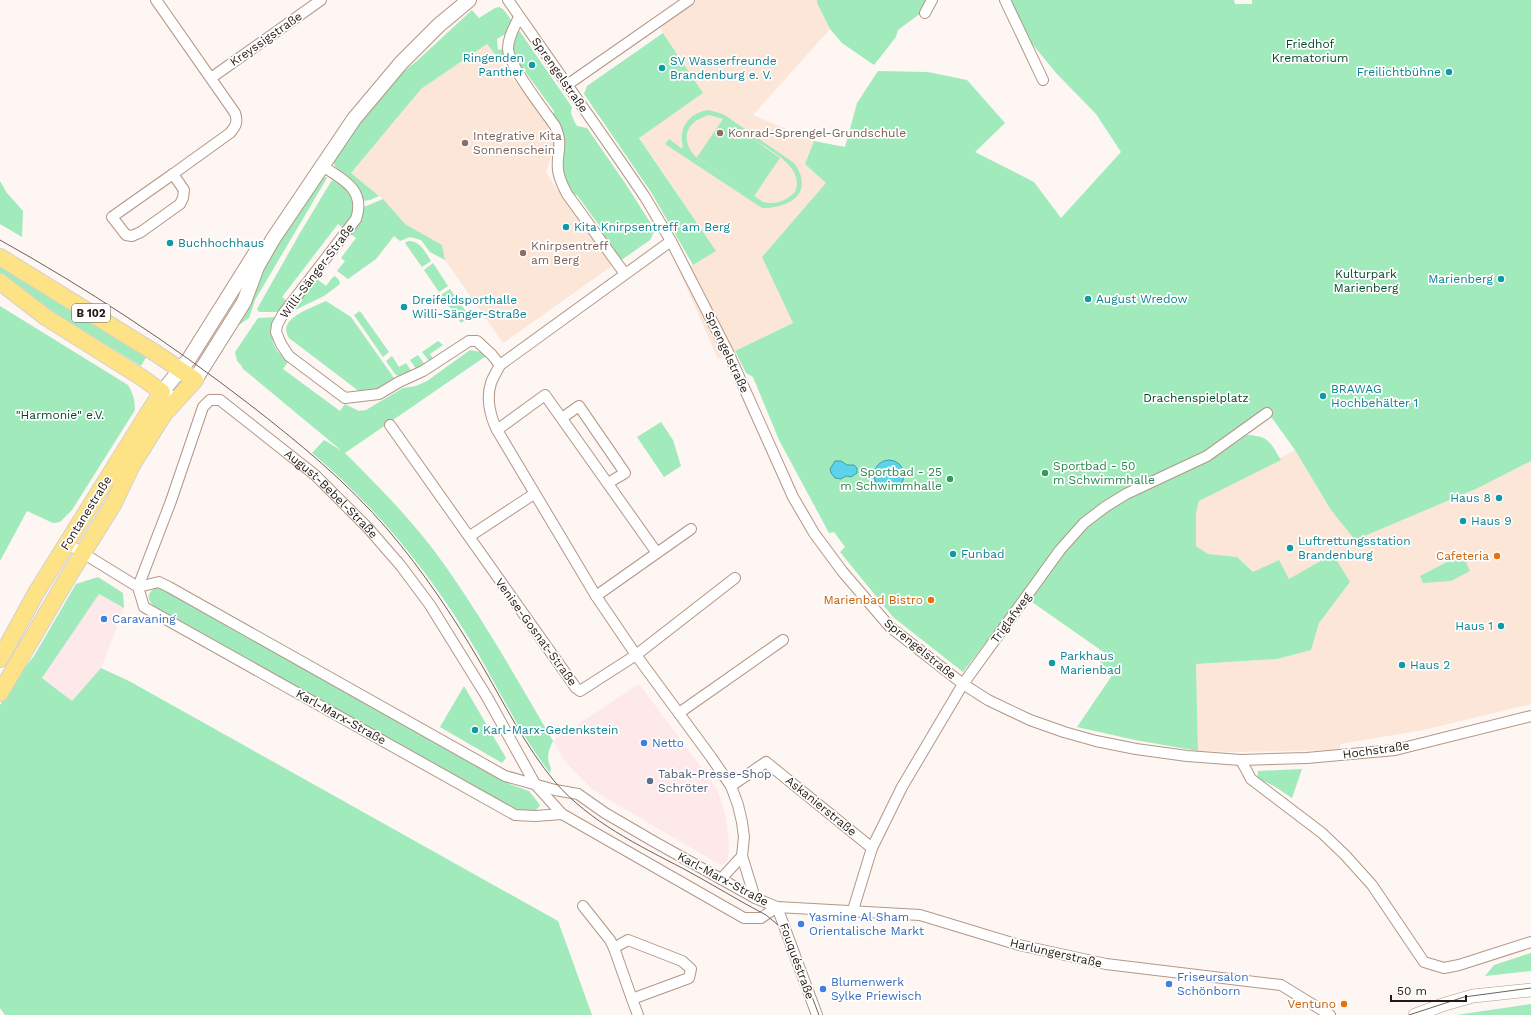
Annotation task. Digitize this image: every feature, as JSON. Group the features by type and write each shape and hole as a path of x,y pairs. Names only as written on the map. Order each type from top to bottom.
{"main road":[{"path":"169,396 194,380 244,302 258,267 273,239 354,119 401,63 438,25 469,0"},
{"path":"180,371 209,328 252,258 269,234 296,205"},
{"name":"B 102","path":"0,257 157,354 194,380"},
{"name":"B 102","path":"0,282 47,318 169,396"},
{"name":"Fontanestraße","path":"0,693 114,502 132,466 164,414 169,396 180,371"},
{"name":"Fontanestraße","path":"0,659 29,606 152,407 169,396"}],"street":[{"path":"156,0 235,113 237,120 236,127 222,139 112,217 126,235 132,236 141,232 180,204 183,198 184,190 173,174"},
{"name":"Kreyssigstraße","path":"211,78 321,0"},
{"name":"Sprengelstraße","path":"508,0 645,197 671,241 728,352 792,497 814,533 842,571 890,627 963,684 988,700 1030,720 1096,741 1136,749 1187,756 1241,760"},
{"path":"567,85 689,0"},
{"path":"926,13 932,0"},
{"path":"1005,0 1025,45 1044,80"},
{"path":"519,17 511,32 508,44 508,52 512,64 555,126 559,135 560,146 558,169 564,188 585,220 625,274"},
{"name":"Willi-Sänger-Straße","path":"322,166 348,183 356,194 359,210 356,219 283,314 277,325 276,332 281,344 289,356 345,398 379,394 399,382 423,371 469,341 477,341 492,354 500,365"},
{"path":"671,241 500,365 490,383 490,413 497,430 534,494 596,596 636,655 679,712 730,786 738,805 742,822 744,837 742,856 755,898"},
{"path":"497,430 545,395 657,553"},
{"name":"August-Bebel-Straße","path":"138,588 204,407 210,400 220,400 315,476 368,528 401,566 430,605 482,690 535,784"},
{"path":"562,418 579,406 625,473 608,483"},
{"name":"Triglafweg","path":"853,910 872,848 902,787 963,684 1060,550 1084,524 1105,507 1126,494 1207,456 1267,413"},
{"name":"Venise-Gosnat-Straße","path":"390,425 470,536 501,584 576,688 580,691 636,655 735,578"},
{"path":"470,536 534,494"},
{"path":"596,596 691,528"},
{"path":"68,544 138,588"},
{"name":"Karl-Marx-Straße","path":"562,814 535,816 515,815 144,607 138,588 158,582 169,587 505,776 556,790 578,794 605,813 721,879 755,898 777,907"},
{"path":"679,712 783,640"},
{"name":"Hochstraße","path":"1241,760 1307,758 1395,750 1531,716"},
{"path":"1241,760 1251,779 1322,833 1345,855 1372,885 1424,962 1444,968 1460,966 1531,942"},
{"name":"Askanierstraße","path":"730,786 766,762 872,848"},
{"name":"Karl-Marx-Straße","path":"535,784 562,814 744,918 761,918 777,907"},
{"path":"721,879 742,856"},
{"path":"583,906 610,940 638,1015"},
{"name":"Harlungerstraße","path":"777,907 853,910 920,915 1019,945 1106,964 1281,985 1330,1015"},
{"name":"Fouquéstraße","path":"777,907 817,1015"},
{"path":"614,948 628,940 682,961 691,969 688,978 632,999"},
{"path":"1415,1015 1444,1004 1473,996 1531,990"}],"shaded area":[{"name":"Konrad-Sprengel-Grundschule","path":"689,0 817,0 817,3 830,29 753,115 814,141 805,164 827,183 762,257 793,323 718,359 678,268 693,265 716,251 639,137 703,93 656,22"},
{"path":"487,44 557,137 546,173 612,266 503,343 445,260 442,245 405,224 383,199 351,173 421,89"},
{"path":"1295,450 1331,510 1355,540 1478,488 1531,461 1531,704 1423,730 1341,744 1339,750 1236,752 1198,751 1196,664 1277,659 1310,650 1319,623 1350,582 1289,579 1253,573 1237,557 1208,554 1196,546 1196,513 1199,501"},
{"path":"99,594 124,608 101,668 72,701 42,678"},
{"path":"639,684 718,792 725,814 729,841 728,860 723,865 609,800 591,788 563,759 553,741"}],"green space":[{"path":"817,0 928,0 921,13 898,30 896,37 874,65 842,43 830,29 817,3"},
{"path":"1008,0 1234,0 1235,4 1252,4 1252,0 1531,0 1531,461 1478,488 1355,540 1331,510 1295,450 1272,418 1267,413 1259,413 1203,452 1123,490 1102,502 1080,520 963,672 893,617 840,552 845,547 834,532 829,533 779,440 753,377 746,373 735,351 793,323 762,257 826,183 805,164 814,141 845,147 857,103 878,71 928,72 967,80 1005,123 975,152 1034,182 1061,218 1121,152 1096,114 1057,74 1029,40"},
{"path":"499,7 503,9 512,21 507,33 497,39 498,50 504,49 506,53 498,58 487,44 421,89 351,173 379,196 370,200 362,201 355,185 335,167 333,160 374,104 396,78 418,60 472,10 479,18"},
{"path":"518,29 572,107 571,113 577,126 587,128 655,230 650,240 620,261 603,239 604,232 577,195 571,193 565,182 553,117 554,111 524,70 519,69 511,51"},
{"path":"663,33 703,93 639,138 716,251 693,265 651,192 584,94 587,86"},
{"path":"708,110 726,116 794,163 800,173 802,182 801,190 797,196 782,205 762,208 665,144 669,139 681,148 683,147 682,134 686,122 695,114","holes":["709,115 723,119 697,157 743,188 695,156 687,143 688,131 691,126 695,121","750,137 783,159 795,174 797,183 795,192 788,198 776,203 763,202 754,196 780,158"]},
{"path":"320,178 327,178 255,300 249,318 239,325 259,271"},
{"path":"332,180 347,189 351,195 354,208 352,217 343,228 338,224 282,297 288,302 280,312 259,312 257,309"},
{"path":"0,181 7,193 23,211 22,237 0,224"},
{"path":"383,199 405,224 442,245 445,260 430,252 421,240 410,237 400,241 394,236 376,259 348,279 337,271 345,261 341,258 356,238 351,234 362,217 364,207"},
{"path":"412,241 419,245 431,261 422,267 405,243"},
{"path":"0,263 148,354 141,366 61,317 0,274"},
{"path":"433,263 448,286 439,292 424,270"},
{"path":"335,276 339,280 340,284 324,296 293,311 317,279 326,286"},
{"path":"450,289 470,317 461,323 441,295"},
{"path":"326,301 351,317 394,378 373,391 360,392 289,338 286,331 287,325 291,319"},
{"name":"\"Harmonie\" e.V.","path":"0,306 128,385 135,403 135,410 72,510 60,522 53,523 27,511 0,561"},
{"path":"360,311 389,352 383,357 354,315"},
{"path":"277,317 273,331 273,342 278,351 288,362 283,369 340,411 345,404 359,411 366,410 403,388 416,386 427,381 470,350 481,352 486,356 345,453 411,522 446,567 488,631 553,741 548,754 548,761 551,768 550,773 527,740 467,635 434,585 397,538 377,516 335,473 312,453 324,440 342,451 242,368 237,361 235,352 258,318"},
{"path":"438,341 443,345 430,354 434,360 430,362 422,352"},
{"path":"418,355 426,366 417,370 410,360"},
{"path":"392,356 399,367 406,363 412,372 398,376 395,374 386,361"},
{"path":"661,422 673,440 681,466 664,477 637,437"},
{"path":"1247,435 1260,437 1268,441 1281,460 1199,501 1196,513 1196,546 1208,554 1237,557 1253,572 1279,560 1289,579 1333,554 1350,582 1319,623 1311,650 1277,659 1196,664 1198,751 1135,740 1077,727 1113,674 1099,661 1105,653 1029,600 1072,543 1101,515 1130,497 1193,468"},
{"path":"1462,554 1470,571 1451,581 1423,583 1420,576"},
{"path":"98,577 123,593 124,608 99,594 42,678 72,701 101,668 129,681 558,921 592,1015 5,1015 0,1008 0,705 14,682 34,656 76,584"},
{"path":"159,587 512,785 529,791 540,805 537,809 528,812 502,803 154,606 149,600 149,595 152,590"},
{"path":"464,686 506,758 502,763 440,727"},
{"path":"1302,769 1292,798 1274,786 1257,778 1258,771"},
{"path":"1531,953 1531,971 1485,976 1494,965"},
{"path":"1531,1004 1531,1015 1456,1015"}],"water":[{"path":"889,460 900,464 904,475 900,486 889,490 878,486 874,475 878,464"},
{"path":"835,461 841,461 847,465 854,465 857,468 857,473 851,477 846,476 841,479 835,478 830,469"}],"tram line":[{"path":"0,240 96,297 189,359 304,448 356,495 401,546 448,611 470,645 524,739 555,782 583,809 615,832 766,915 783,929 793,947 819,1015"},
{"path":"1409,1015 1464,997 1531,988"}],"place":[{"name":"Ringenden Panther","path":"532,65"},
{"name":"SV Wasserfreunde Brandenburg e. V.","path":"662,68"},
{"name":"Freilichtbühne","path":"1449,72"},
{"name":"Konrad-Sprengel-Grundschule","path":"720,133"},
{"name":"Integrative Kita Sonnenschein","path":"465,143"},
{"name":"Kita Knirpsentreff am Berg","path":"566,227"},
{"name":"Buchhochhaus","path":"170,243"},
{"name":"Knirpsentreff am Berg","path":"523,253"},
{"name":"Marienberg","path":"1501,279"},
{"name":"August Wredow","path":"1088,299"},
{"name":"Dreifeldsporthalle Willi-Sänger-Straße","path":"404,307"},
{"name":"BRAWAG Hochbehälter 1","path":"1323,396"},
{"name":"Sportbad - 50 m Schwimmhalle","path":"1045,473"},
{"name":"Sportbad - 25 m Schwimmhalle","path":"950,479"},
{"name":"Haus 8","path":"1499,498"},
{"name":"Haus 9","path":"1463,521"},
{"name":"Luftrettungsstation Brandenburg","path":"1290,548"},
{"name":"Funbad","path":"953,554"},
{"name":"Cafeteria","path":"1497,556"},
{"name":"Marienbad Bistro","path":"931,600"},
{"name":"Caravaning","path":"104,619"},
{"name":"Haus 1","path":"1501,626"},
{"name":"Parkhaus Marienbad","path":"1052,663"},
{"name":"Haus 2","path":"1402,665"},
{"name":"Karl-Marx-Gedenkstein","path":"475,730"},
{"name":"Netto","path":"644,743"},
{"name":"Tabak-Presse-Shop Schröter","path":"650,781"},
{"name":"Yasmine Al Sham Orientalische Markt","path":"801,924"},
{"name":"Friseursalon Schönborn","path":"1169,984"},
{"name":"Blumenwerk Sylke Priewisch","path":"823,989"},
{"name":"Ventuno","path":"1344,1004"}],"park label":[{"name":"Friedhof Krematorium","path":"1310,51"},
{"name":"Kulturpark Marienberg","path":"1366,281"},
{"name":"Drachenspielplatz","path":"1196,398"}]}
